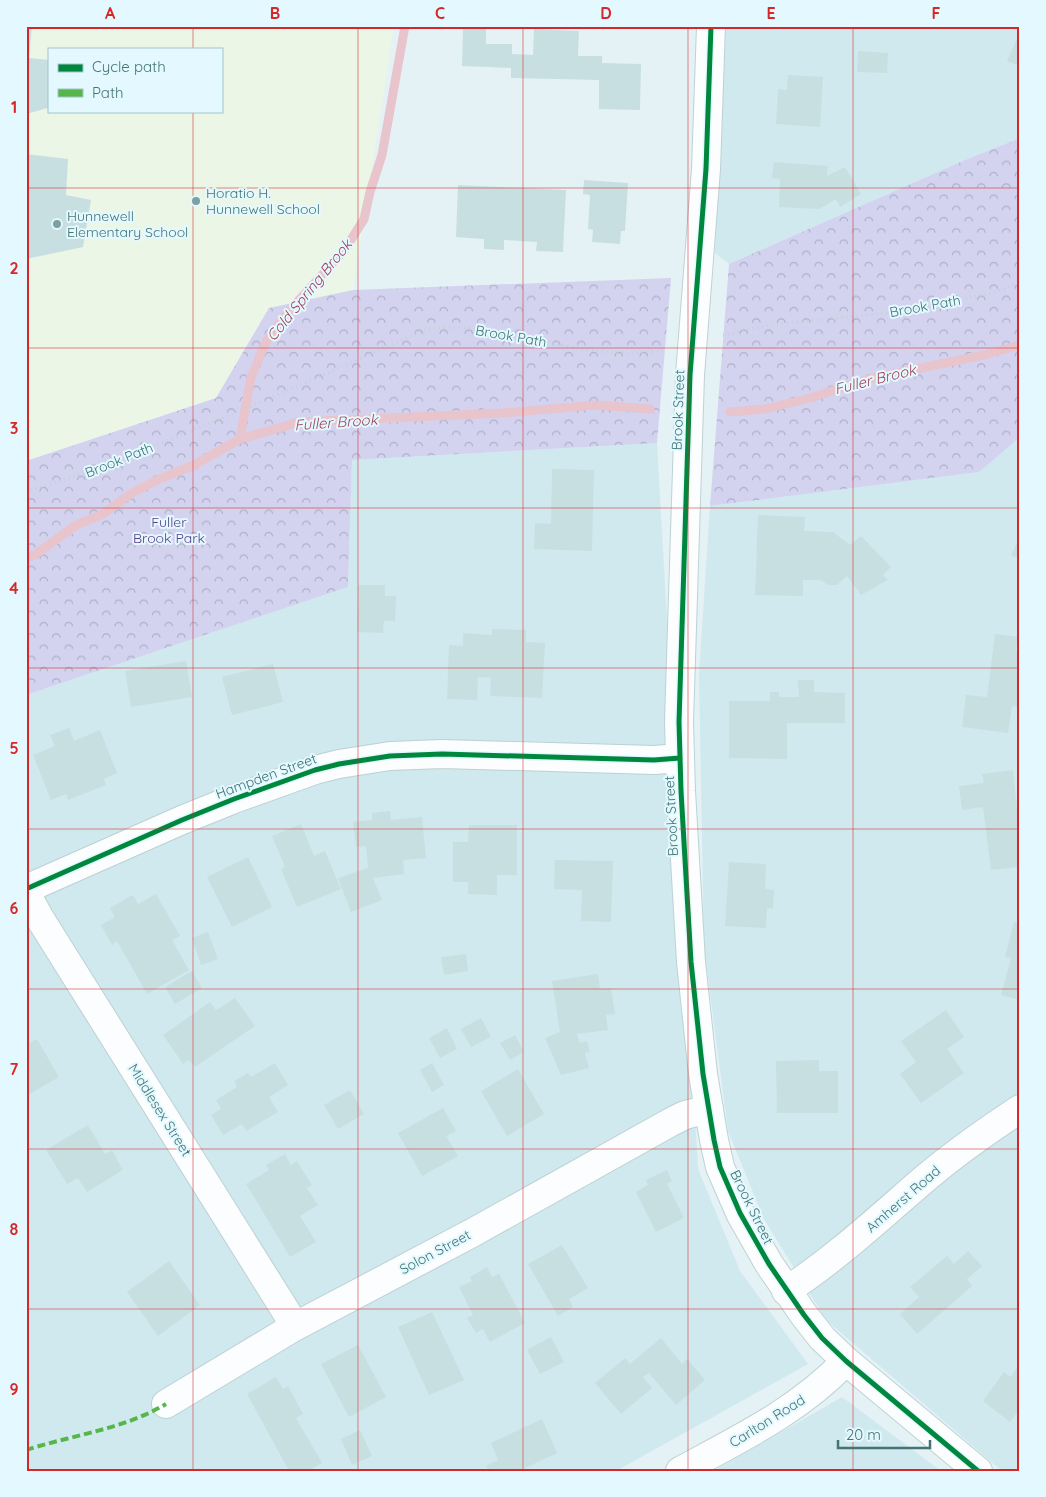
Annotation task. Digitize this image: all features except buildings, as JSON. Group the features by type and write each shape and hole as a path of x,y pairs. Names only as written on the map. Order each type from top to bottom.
{"street":[{"name":"Brook Street","path":"710,26 706,169 692,343 680,677 680,758 691,962 709,1109 720,1167 729,1190 753,1238 786,1291 822,1338 846,1361 978,1471"},
{"name":"Hampden Street","path":"26,889 234,798 315,770 339,764 390,756 442,754 654,760 680,758"},
{"name":"Middlesex Street","path":"26,893 44,926 294,1327"},
{"name":"Amherst Road","path":"786,1291 847,1247 936,1170 1020,1108"},
{"name":"Solon Street","path":"166,1404 294,1327 472,1233 671,1122 685,1115 709,1109"},
{"name":"Carlton Road","path":"680,1471 784,1413 817,1389 846,1361"}],"shaded area":[{"name":"Horatio H. Hunnewell School","path":"26,26 394,26 353,290 269,308 217,398 26,461"},
{"path":"724,26 1020,26 1020,138 965,160 729,264 715,253"},
{"path":"1020,437 1020,1471 1002,1471 826,1320 764,1219 728,1131 704,947 699,674 710,506 978,472"},
{"path":"657,443 698,1169 740,1271 808,1364 616,1471 26,1471 26,695 348,587 352,460"},
{"path":"842,1397 941,1471 713,1471"}],"green space":[{"path":"1020,138 1020,437 979,472 710,506 729,264 965,160"},
{"name":"Fuller Brook Park","path":"671,278 657,443 352,460 348,587 26,695 26,461 216,398 269,308 353,290"}],"waterway":[{"name":"Cold Spring Brook","path":"240,439 251,377 266,342 287,313 344,251 364,219 370,192 382,155 405,26"},
{"name":"Fuller Brook","path":"730,412 765,409 810,398 872,378 984,355 1020,345"},
{"name":"Fuller Brook","path":"26,558 35,555 76,525 103,514 132,493 157,480 194,465 240,439 300,422 502,413 596,405 650,409"}],"marked path":[{"path":"26,1450 116,1426 150,1413 166,1404"}],"cycle path":[{"path":"711,26 706,169 690,375 679,722 691,962 703,1074 714,1140 720,1167 740,1213 769,1264 822,1338 846,1361 978,1471"},
{"path":"26,889 234,799 315,770 339,764 390,756 442,754 654,760 680,758"}],"place":[{"name":"Horatio H. Hunnewell School","path":"196,201"},
{"name":"Hunnewell Elementary School","path":"57,224"}]}
